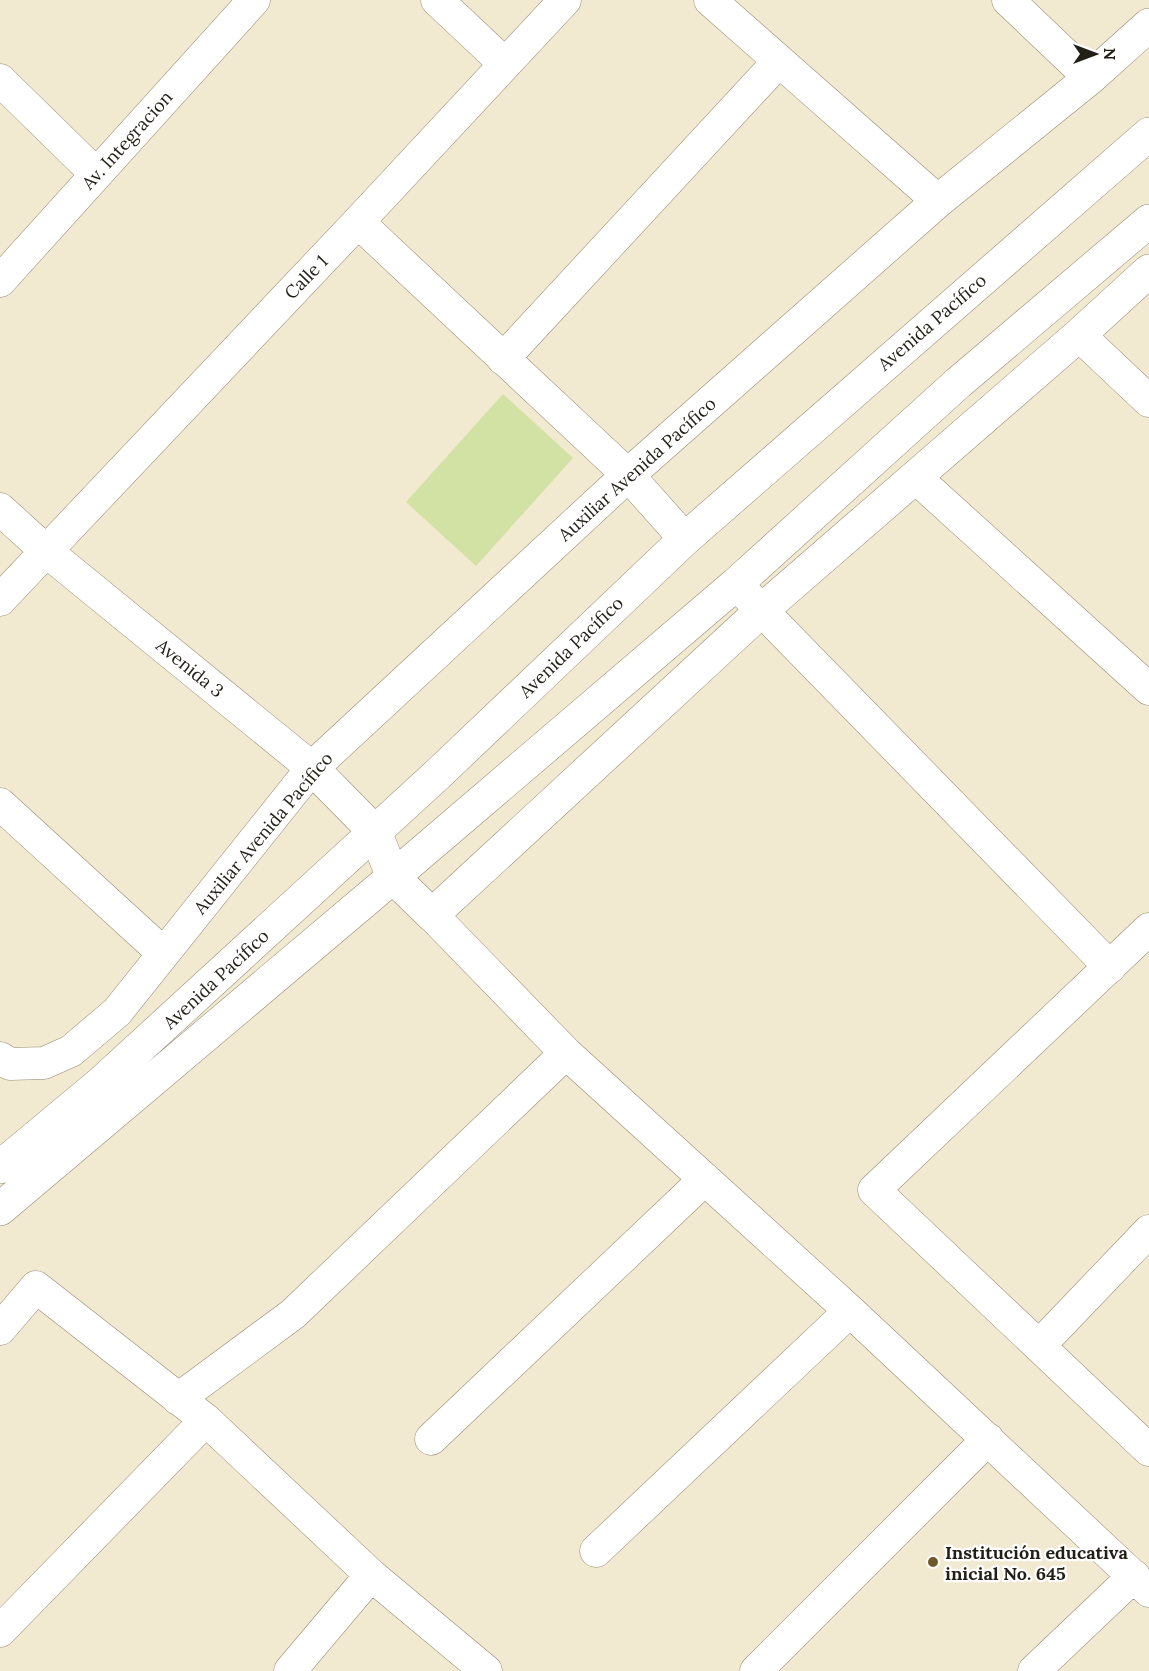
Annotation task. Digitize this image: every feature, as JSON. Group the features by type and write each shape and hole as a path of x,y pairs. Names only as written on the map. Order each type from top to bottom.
{"main road":[{"name":"Auxiliar Avenida Pacífico","path":"312,768 628,475 938,201 1090,78 1149,25"},
{"name":"Avenida Pacífico","path":"0,1167 101,1083 375,832 685,539 1149,134"},
{"name":"Avenida Pacífico","path":"0,1209 736,584 958,383 1149,221"},
{"path":"375,832 393,877 432,915 761,611 1079,335 1149,271"},
{"name":"Avenida 3","path":"312,768 375,832"},
{"path":"438,774 438,795 446,806 459,812 472,809"}],"street":[{"name":"Av. Integracion","path":"0,281 254,0"},
{"path":"437,0 504,63"},
{"name":"Calle 1","path":"0,600 565,0"},
{"path":"710,0 938,201"},
{"path":"1008,0 1090,78"},
{"path":"503,359 779,61"},
{"path":"0,80 96,174"},
{"path":"358,222 628,475 685,539"},
{"path":"1079,335 1149,401"},
{"path":"915,477 1149,689"},
{"name":"Avenida 3","path":"0,509 46,551 312,768"},
{"path":"736,584 1110,967"},
{"name":"Auxiliar Avenida Pacífico","path":"0,1058 10,1064 44,1063 71,1051 117,1012 312,768"},
{"path":"0,804 163,953"},
{"path":"432,915 566,1053 850,1311 1141,1583 1034,1671"},
{"path":"1149,929 874,1190 1149,1450"},
{"path":"178,1399 293,1314 566,1053"},
{"path":"431,1439 705,1179"},
{"path":"1040,1346 1149,1231"},
{"path":"0,1329 36,1287 206,1420 371,1575 486,1671"},
{"path":"596,1551 850,1311"},
{"path":"0,1631 206,1420"},
{"path":"756,1671 988,1439"},
{"path":"290,1671 371,1575"}],"green space":[{"path":"503,394 573,458 476,566 406,502"}],"place":[{"name":"Institución educativa inicial No. 645","path":"933,1562"}]}
